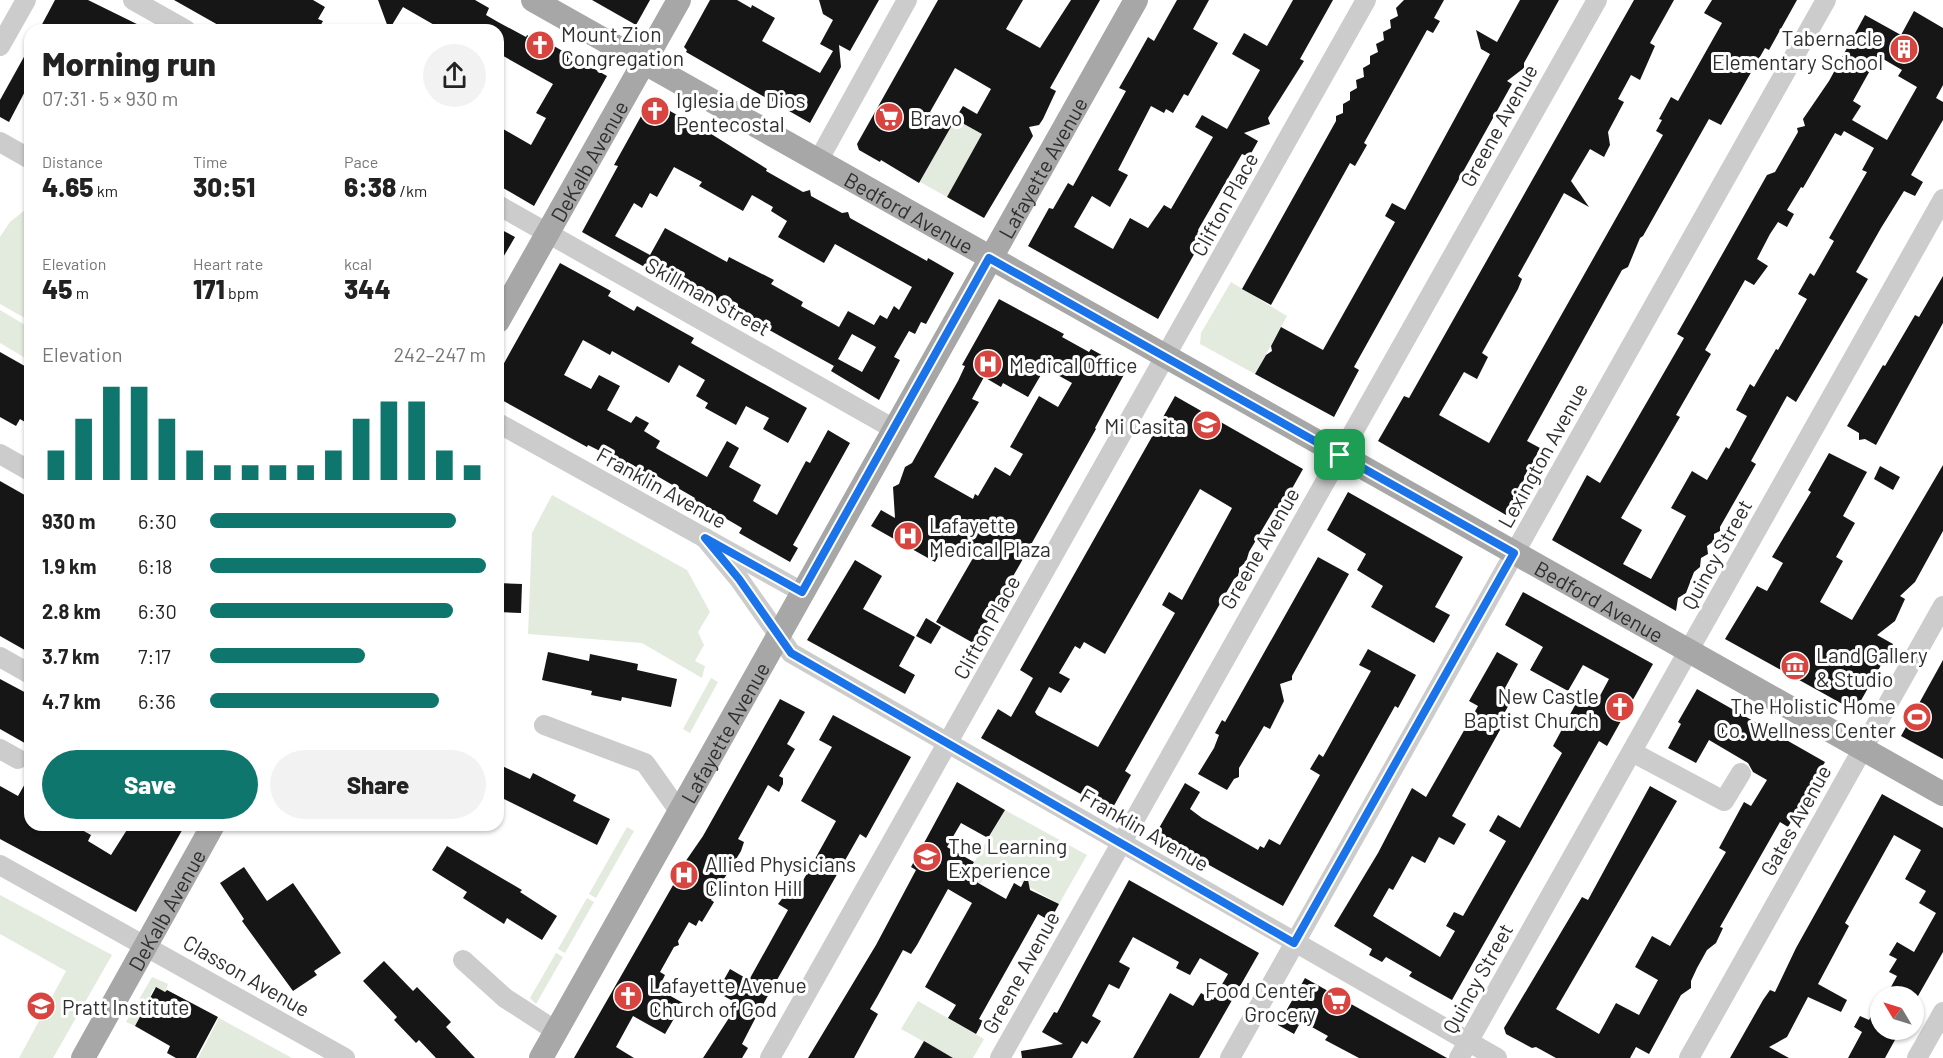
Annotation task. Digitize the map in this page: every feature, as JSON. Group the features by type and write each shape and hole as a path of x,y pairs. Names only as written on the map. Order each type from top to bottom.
{"main road":[{"name":"Bedford Avenue","path":"533,0 1943,794"},
{"name":"DeKalb Avenue","path":"504,310 679,0"},
{"name":"Lafayette Avenue","path":"541,1058 1136,0"},
{"name":"DeKalb Avenue","path":"83,1058 210,831"}],"street":[{"path":"0,46 26,0"},
{"path":"133,0 175,24"},
{"path":"818,161 907,0"},
{"name":"Clifton Place","path":"770,1058 1366,0"},
{"name":"Greene Avenue","path":"1000,1058 1596,0"},
{"name":"Lexington Avenue","path":"1230,1058 1826,0"},
{"path":"0,142 24,156"},
{"name":"Quincy Street","path":"1464,1050 1943,199"},
{"name":"Skillman Street","path":"504,209 894,429"},
{"name":"Franklin Avenue","path":"504,426 802,592"},
{"path":"0,454 24,468"},
{"name":"Franklin Avenue","path":"705,538 739,579 791,653 1294,943 1464,1050 1497,1058"},
{"name":"Gates Avenue","path":"1689,1058 1943,606"},
{"path":"0,657 24,671"},
{"path":"544,725 645,763 679,812"},
{"path":"0,749 18,759"},
{"path":"1632,752 1724,801 1741,773"},
{"name":"Classon Avenue","path":"0,865 345,1058"},
{"path":"463,960 505,998 556,1031"},
{"path":"1917,1058 1943,1012"}],"shaded area":[{"path":"955,119 982,134 947,197 920,182"},
{"path":"24,211 24,318 0,304 0,237 10,222"},
{"path":"1231,282 1287,316 1255,374 1200,344 1201,333"},
{"path":"0,310 24,324 24,357 0,343"},
{"path":"552,495 687,570 710,612 698,632 704,645 695,661 705,666 702,678 642,643 528,634 532,533"},
{"path":"711,678 718,682 690,733 683,729"},
{"path":"1005,810 1087,855 1059,904 991,865 980,884 966,876"},
{"path":"627,827 634,831 596,898 589,894"},
{"path":"0,895 112,955 53,1058 19,1058 66,971 0,934"},
{"path":"587,898 594,902 565,953 558,949"},
{"path":"556,953 563,957 536,1004 530,998"},
{"path":"152,977 168,984 165,992 154,988 135,1026 126,1022"},
{"path":"918,1001 984,1039 973,1058 953,1058 901,1029"},
{"path":"219,1018 292,1058 198,1058"}],"building":[{"path":"55,0 88,0 137,24 42,24"},
{"path":"174,0 313,0 325,7 318,19 323,21 321,24 216,24"},
{"path":"378,0 475,0 489,8 486,15 502,24 433,24 403,7 393,24 387,24"},
{"path":"592,0 650,0 636,25"},
{"path":"710,0 737,0 751,8 752,5 775,18 762,41 820,73 833,51 820,44 833,20 823,14 819,0 879,0 850,51 839,45 841,67 810,123 686,52 684,47"},
{"path":"938,0 1023,0 1006,29 1040,48 1071,0 1100,0 1050,88 1056,91 1043,119 1039,125 1029,127 1033,136 984,218 947,197 982,134 955,119 963,106 977,114 991,89 955,68 930,112 952,125 919,183 881,160 880,162 859,150 857,144"},
{"path":"1177,0 1209,0 1193,29 1218,43 1188,96 1184,94 1173,113 1166,109 1164,113 1151,106 1118,170 1128,175 1110,207 1092,196 1074,227 1113,249 1130,218 1148,228 1164,205 1171,209 1213,137 1195,127 1202,115 1227,129 1260,70 1232,54 1244,33 1267,46 1293,0 1333,0 1300,59 1304,61 1268,118 1270,124 1244,133 1258,141 1249,157 1242,154 1198,230 1200,235 1195,243 1197,249 1158,319 1028,246 1049,208 1053,209 1068,183 1073,186 1126,91 1119,88 1148,37 1154,41"},
{"path":"1404,0 1444,0 1434,18 1440,21 1433,33 1427,30 1364,143 1367,145 1355,166 1350,163 1271,305 1242,289 1336,121 1336,116 1343,113 1343,104 1350,100 1350,92 1357,88 1356,80 1364,77 1363,68 1370,64 1370,56 1378,52 1376,44 1384,40 1383,32 1391,28 1390,20 1398,16 1396,8"},
{"path":"1520,0 1559,0 1524,63 1524,68 1507,81 1512,84 1354,367 1359,370 1334,417 1255,374 1266,355 1272,351 1271,346 1281,327 1323,350 1395,222 1385,216 1392,203 1405,210 1490,54 1481,49 1476,30 1497,42"},
{"path":"1634,0 1674,0 1650,43 1655,46 1640,80 1631,75 1618,99 1624,102 1608,132 1610,145 1604,157 1590,149 1571,181 1589,207 1564,193 1518,276 1522,279 1518,289 1482,353 1488,357 1477,379 1464,372 1439,415 1489,443 1663,135 1656,131 1662,120 1659,119 1671,97 1678,101 1722,23 1704,13 1712,0 1797,0 1769,50 1765,48 1721,125 1709,119 1640,238 1628,267 1622,270 1527,441 1540,448 1506,515 1378,441 1404,396 1409,398"},
{"path":"1914,11 1943,28 1943,85 1936,98 1943,102 1943,120 1911,175 1923,182 1915,196 1904,191 1881,228 1856,272 1868,279 1796,402 1787,396 1751,461 1756,464 1720,527 1720,531 1714,534 1714,541 1707,546 1708,554 1701,558 1700,567 1694,572 1686,593 1678,598 1676,611 1552,540 1587,475 1600,483 1684,338 1677,334 1767,175 1775,172 1798,132 1797,128 1805,126 1803,119 1829,81 1865,15 1901,35","holes":["1878,56 1902,70 1898,76 1917,87 1887,140 1852,120 1861,106 1853,101","1844,131 1874,148 1862,170 1867,172 1829,238 1834,241 1814,276 1810,273 1798,294 1807,299 1778,350 1776,349 1754,387 1750,384 1736,410 1747,416 1729,449 1726,447 1707,480 1692,471 1671,508 1686,516 1651,579 1623,564 1642,530 1621,518 1680,417 1676,415 1711,354 1705,350 1745,280 1754,285 1768,266 1757,259 1770,234 1778,222 1787,227 1794,214 1787,210 1801,187 1803,188 1835,133 1841,136"]},
{"path":"504,25 534,40 536,36 607,76 534,206 504,188 504,129 531,145 546,118 536,113 553,84 504,56"},
{"path":"24,57 24,93 9,122 0,117 0,100"},
{"path":"650,100 708,132 767,169 766,171 803,192 810,190 811,196 842,213 848,212 850,218 927,261 928,258 954,273 926,324 921,322 915,334 909,331 894,357 900,360 879,400 831,371 834,366 703,293 700,298 582,232 618,166 614,165","holes":["674,167 702,182 699,186 743,211 752,195 773,207 771,211 787,221 778,237 824,263 835,244 912,287 899,310 894,306 887,319 880,315 874,325 848,311 839,327 801,306 803,302 771,284 774,280 729,257 727,262 665,228 650,255 615,236 634,203 642,208 650,193 657,197","852,334 876,347 862,372 838,359 836,362"]},
{"path":"504,231 515,237 504,256"},
{"path":"560,263 611,291 608,296 634,311 637,306 694,338 691,343 807,408 788,443 763,429 769,418 746,406 736,425 705,408 708,403 696,396 705,380 679,365 669,383 612,351 610,355 583,340 564,375 591,389 599,375 620,386 607,410 631,423 636,416 649,423 644,431 660,441 656,448 707,477 727,441 739,448 729,467 761,485 753,501 777,515 806,461 810,463 828,430 850,443 793,545 798,548 790,562 739,533 742,528 706,507 703,512 691,505 695,498 657,476 656,478 588,445 587,447 504,401 504,363"},
{"path":"1943,276 1943,323 1876,445 1865,439 1859,440 1859,433 1847,426 1915,315 1919,317"},
{"path":"999,299 1064,334 1062,337 1089,352 1091,349 1127,369 1096,429 975,644 936,622 973,558 946,543 935,562 871,526 881,510 895,518 893,487 899,484 905,467 912,463 958,381 965,366 962,365","holes":["1045,368 1072,383 1058,407 1039,396 1010,447 1023,454 1010,476 995,467 978,496 975,494 973,499 934,477 979,402 972,399 984,377 1001,387 1003,383 1028,397"]},
{"path":"0,352 24,366 24,421 20,419 16,426 0,417"},
{"path":"1175,396 1303,469 1280,510 1275,508 1249,552 1246,562 1239,568 1239,575 1234,579 1125,771 1131,775 1111,811 981,738 998,709 1011,717 1033,678 1020,670","holes":["1200,489 1232,508 1182,600 1169,592 1162,605 1175,613 1098,747 1037,715 1035,712 1049,687 1061,693 1070,679 1059,673 1075,646 1080,649 1084,642 1105,654"]},
{"path":"1829,453 1867,472 1843,516 1855,523 1836,557 1843,561 1820,602 1852,620 1943,465 1943,531 1915,582 1900,596 1905,599 1895,621 1877,635 1893,644 1855,711 1725,639 1757,586 1767,591 1783,563 1772,557 1811,492 1808,490"},
{"path":"1880,466 1900,477 1893,490 1874,479"},
{"path":"0,481 24,495 24,650 0,636"},
{"path":"1348,492 1463,557 1435,607 1450,615 1434,643 1371,607 1383,586 1357,570 1366,554 1327,530"},
{"path":"1318,557 1349,574 1292,676 1292,680 1280,684 1284,701 1270,729 1264,726 1239,768 1239,777 1234,779 1227,790 1198,774 1214,748 1219,735 1215,733 1222,720 1225,722"},
{"path":"855,560 882,576 863,609 915,637 899,666 915,675 905,694 807,640"},
{"path":"504,583 522,584 521,613 504,612"},
{"path":"1523,592 1653,664 1607,746 1599,741 1452,1000 1409,976 1412,972 1386,957 1382,962 1369,955 1372,949 1334,926 1378,853 1412,788 1426,797 1478,706 1469,701 1497,652 1518,664 1505,688 1515,694 1501,719 1505,721 1452,816 1466,824 1454,845 1439,837 1425,863 1412,856 1393,890 1389,888 1373,916 1440,957 1455,931 1446,926 1454,912 1463,916 1506,841 1489,831 1498,815 1520,828 1562,753 1553,746 1580,696 1595,705 1609,679 1583,665 1568,691 1530,670 1543,647 1505,625"},
{"path":"926,618 941,627 931,644 916,636"},
{"path":"1368,649 1416,675 1398,708 1395,706 1283,906 1155,835 1185,783 1200,792 1190,809 1202,818 1258,850 1260,846 1264,848 1269,839 1280,845 1320,775 1310,769 1319,754 1323,757 1371,671 1359,665"},
{"path":"548,652 589,661 590,654 638,664 637,670 677,679 671,707 622,697 621,701 591,695 592,691 542,680"},
{"path":"1943,660 1943,759 1901,736"},
{"path":"0,679 24,692 24,743 0,729"},
{"path":"1697,689 1825,762 1788,827 1780,822 1720,927 1723,928 1716,943 1707,950 1697,968 1691,981 1691,988 1681,995 1649,1054 1636,1047 1630,1058 1556,1058 1536,1047 1532,1048 1506,1034 1504,1028 1582,897 1588,900 1650,786 1677,801 1556,1009 1599,1034 1616,1003 1639,1015 1658,980 1635,967 1652,936 1670,946 1726,852 1719,848 1744,802 1751,806 1767,780 1753,772 1748,763 1709,740 1696,763 1668,748 1681,724 1678,722"},
{"path":"780,699 805,712 787,744 795,749 779,776 783,778 783,784 779,792 768,785 738,839 744,842 741,851 711,900 714,902 702,922 699,920 696,926 689,922 678,941 679,945 674,947 660,972 665,975 658,989 683,1003 665,1034 633,1016 616,1047 634,1058 574,1058 676,880 674,878 703,836"},
{"path":"833,715 911,757 866,838 860,834 757,1015 742,1044 748,1048 742,1058 703,1058 738,1004 717,992 730,969 749,980 788,910 778,904 794,883 800,886 836,821 801,801 832,747 819,740"},
{"path":"504,767 530,779 533,773 576,795 573,801 610,819 597,845 504,799"},
{"path":"957,782 1005,810 988,838 961,823 947,847 974,862 966,876 1006,899 1014,883 1021,887 1027,875 1030,890 1059,904 1050,921 1038,914 979,1019 983,1021 976,1034 948,1018 956,1005 925,987 972,903 948,889 917,945 911,954 903,950 870,1009 878,1014 854,1058 808,1058 876,945 916,870 911,867"},
{"path":"0,786 18,796 24,786 24,831 84,831 91,835 88,841 111,855 126,831 182,831 136,912 0,839"},
{"path":"1882,794 1943,828 1943,952 1924,986 1892,986 1897,976 1889,972 1897,959 1889,955 1897,942 1914,952 1936,913 1919,903 1926,891 1905,879 1921,850 1894,835 1845,923 1849,926 1818,984 1847,1000 1841,1012 1808,997 1787,1037 1769,1047 1789,1058 1730,1058 1763,1000 1770,990 1775,992 1796,948"},
{"path":"447,846 522,890 520,892 557,916 542,940 507,918 504,924 463,898 467,892 432,870"},
{"path":"244,867 267,901 293,883 341,953 314,971 317,975 293,991 242,921 244,919 220,883"},
{"path":"1129,880 1259,953 1199,1058 1133,1058 1170,993 1193,1006 1201,993 1213,1000 1228,974 1200,958 1190,975 1176,968 1179,962 1133,937 1119,962 1130,968 1119,989 1109,984 1092,1016 1101,1021 1087,1044 1082,1041 1072,1058 1022,1058 1021,1051 1063,1044 1042,1032 1054,1012 1057,1013"},
{"path":"384,961 413,991 417,987 451,1022 446,1027 475,1058 436,1058 419,1040 416,1043 394,1020 397,1017 363,981"},
{"path":"1305,978 1447,1058 1359,1058 1325,1040 1328,1036 1301,1021 1294,1034 1278,1025"},
{"path":"156,987 165,992 167,990 218,1017 196,1058 176,1058 167,1053 170,1046 135,1026"},
{"path":"1860,1016 1869,1020 1870,1018 1870,1040 1895,1040 1885,1058 1848,1058 1862,1032 1854,1027"},
{"path":"924,1041 953,1058 914,1058"}],"place":[{"name":"Mount Zion Congregation","path":"540,45"},
{"name":"Tabernacle Elementary School","path":"1904,49"},
{"name":"Iglesia de Dios Pentecostal","path":"655,111"},
{"name":"Bravo","path":"889,117"},
{"name":"Medical Office","path":"988,364"},
{"name":"Mi Casita","path":"1207,425"},
{"name":"Lafayette Medical Plaza","path":"908,536"},
{"name":"Land Gallery & Studio","path":"1795,666"},
{"name":"New Castle Baptist Church","path":"1620,707"},
{"name":"The Holistic Home Co. Wellness Center","path":"1917,717"},
{"name":"The Learning Experience","path":"927,857"},
{"name":"Allied Physicians Clinton Hill","path":"684,875"},
{"name":"Lafayette Avenue Church of God","path":"628,996"},
{"name":"Food Center Grocery","path":"1337,1001"},
{"name":"Pratt Institute","path":"41,1006"}],"route":[{"path":"989,258 1340,455 1514,553 1294,943 791,653 739,579 705,538 802,592 989,258"}]}
